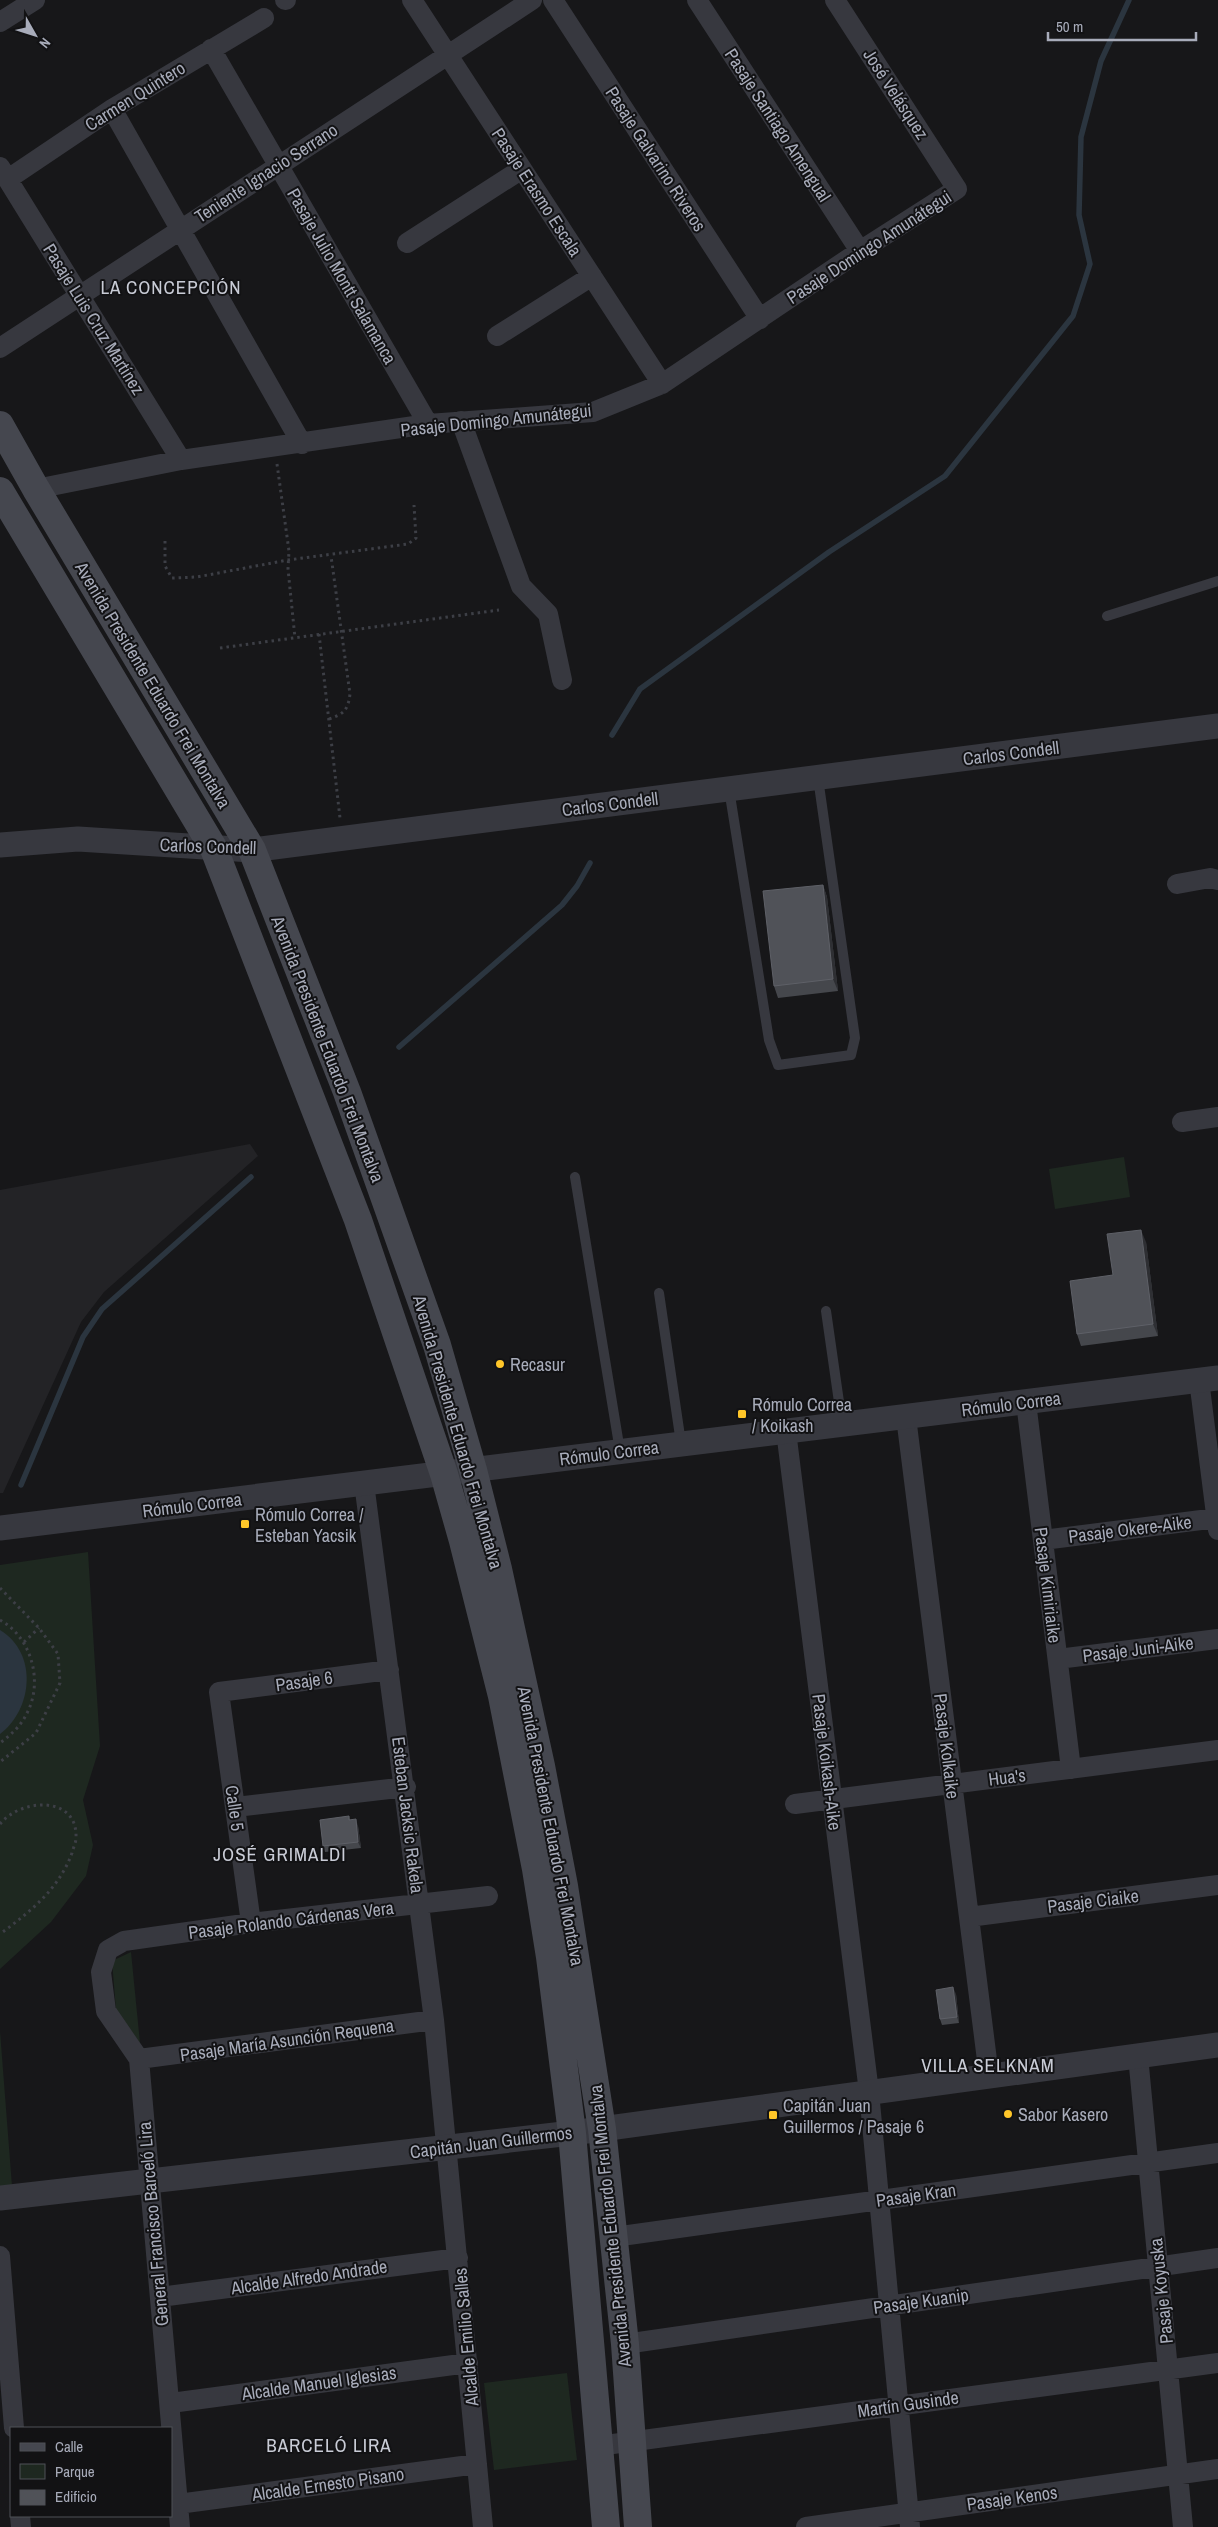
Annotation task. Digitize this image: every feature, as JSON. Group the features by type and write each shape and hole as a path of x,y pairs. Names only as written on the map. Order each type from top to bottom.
{"main road":[{"name":"Avenida Presidente Eduardo Frei Montalva","path":"0,425 36,490 252,850 347,1092 438,1345 473,1470 512,1627 541,1766 584,2007 602,2129 614,2237 638,2527"},
{"name":"Avenida Presidente Eduardo Frei Montalva","path":"0,490 214,849 358,1220 444,1474 481,1610 520,1782 550,1957 572,2132 606,2527"}],"street":[{"path":"0,22 35,0"},
{"name":"Pasaje Erasmo Escala","path":"412,0 662,384"},
{"name":"Teniente Ignacio Serrano","path":"0,348 532,0"},
{"name":"Pasaje Galvarino Riveros","path":"552,0 760,319"},
{"name":"Pasaje Santiago Amengual","path":"697,0 860,251"},
{"name":"José Velásquez","path":"835,0 957,189"},
{"name":"Carmen Quintero","path":"4,173 264,18"},
{"name":"Pasaje Julio Montt Salamanca","path":"211,49 428,424"},
{"path":"112,109 302,444"},
{"path":"407,243 522,168"},
{"name":"Pasaje Luis Cruz Martínez","path":"4,173 181,460"},
{"name":"Pasaje Domingo Amunátegui","path":"36,490 181,460 275,446 302,444 428,424 593,412 662,384 860,251 957,189"},
{"path":"497,336 592,276"},
{"path":"461,421 521,586 548,614 562,680"},
{"name":"Carlos Condell","path":"0,845 78,839 252,850 1218,726"},
{"path":"1177,884 1210,878 1218,880"},
{"path":"1182,1122 1218,1117"},
{"path":"1209,1379 1217,1524"},
{"name":"Rómulo Correa","path":"0,1528 1209,1379"},
{"name":"Pasaje Kimiriaike","path":"1026,1402 1071,1769"},
{"name":"Pasaje Kolkaike","path":"906,1416 989,2076"},
{"name":"Pasaje Koikash-Aike","path":"786,1432 869,2092 910,2519"},
{"name":"Esteban Jacksic Rakela","path":"364,1484 388,1670 406,1787 448,2146"},
{"name":"Pasaje Okere-Aike","path":"1043,1540 1217,1524"},
{"name":"Pasaje Juni-Aike","path":"1058,1660 1218,1639"},
{"name":"Pasaje 6","path":"219,1692 388,1670"},
{"name":"Calle 5","path":"219,1692 251,1924"},
{"name":"Hua's","path":"795,1804 1218,1750"},
{"path":"236,1807 406,1787"},
{"name":"Pasaje Ciaike","path":"969,1917 1218,1886"},
{"name":"Pasaje Rolando Cárdenas Vera","path":"139,2059 106,2011 101,1972 108,1950 124,1942 251,1924 488,1896"},
{"name":"Pasaje María Asunción Requena","path":"139,2059 434,2020"},
{"name":"Capitán Juan Guillermos","path":"0,2198 602,2129 1218,2045"},
{"name":"Pasaje Koyuska","path":"1138,2056 1184,2527"},
{"name":"General Francisco Barceló Lira","path":"139,2059 148,2181 171,2403 180,2527"},
{"name":"Alcalde Emilio Salles","path":"448,2146 483,2527"},
{"name":"Pasaje Kran","path":"614,2237 1218,2153"},
{"path":"0,2256 14,2427"},
{"name":"Alcalde Alfredo Andrade","path":"160,2297 458,2258"},
{"name":"Pasaje Kuanip","path":"624,2344 1218,2258"},
{"name":"Alcalde Manuel Iglesias","path":"171,2403 468,2363"},
{"name":"Martín Gusinde","path":"598,2446 1218,2363"},
{"name":"Alcalde Ernesto Pisano","path":"178,2504 477,2464"},
{"name":"Pasaje Kenos","path":"806,2527 910,2519 1218,2469"}],"lane":[{"path":"1107,616 1218,581"},
{"path":"729,789 769,1040 778,1065 851,1055 855,1038 818,778"},
{"path":"575,1177 620,1452"},
{"path":"659,1293 681,1444"},
{"path":"826,1311 842,1424"}],"path":[{"path":"275,446 289,551 288,560 295,638"},
{"path":"165,541 165,566 172,578 197,577 288,560 331,556 408,544 416,538 414,505"},
{"path":"329,719 342,715 348,707 350,694 331,556"},
{"path":"220,648 499,610"},
{"path":"319,634 343,838"},
{"path":"0,1588 39,1628 58,1654 60,1683 36,1733 0,1762"},
{"path":"0,1620 8,1624 24,1642 33,1664 35,1688 28,1711 15,1731 0,1743"},
{"path":"24,1642 39,1628"},
{"path":"0,1824 6,1816 30,1804 60,1808 72,1818 76,1838 65,1870 34,1909 0,1934"}],"shaded area":[{"path":"250,1144 258,1156 104,1292 81,1322 3,1493 0,1493 0,1190"},
{"path":"0,1630 12,1640 21,1652 27,1681 25,1696 19,1710 11,1723 0,1734"}],"green space":[{"path":"1124,1157 1130,1197 1055,1209 1049,1169"},
{"path":"88,1552 100,1746 83,1800 93,1845 86,1876 51,1922 0,1969 0,1565"},
{"path":"131,1952 140,2043 116,2010 112,1961"},
{"path":"0,2031 12,2186 0,2188"},
{"path":"567,2373 577,2460 494,2470 484,2383"}],"building":[{"path":"823,885 833,979 774,986 763,891"},
{"path":"1141,1230 1153,1324 1077,1334 1070,1281 1113,1275 1107,1234"},
{"path":"349,1816 349,1820 356,1819 358,1842 323,1846 320,1820"},
{"path":"953,1987 957,2017 940,2019 936,1990"}],"waterway":[{"path":"612,735 640,689 829,552 945,476 1073,316 1090,264 1079,215 1081,137 1101,61 1129,0"},
{"path":"399,1047 562,905 577,886 590,863"},
{"path":"21,1485 83,1337 102,1309 251,1177"}],"place":[{"name":"Recasur","path":"500,1364"},
{"name":"Rómulo Correa / Koikash","path":"742,1414"},
{"name":"Rómulo Correa / Esteban Yacsik","path":"245,1524"},
{"name":"Sabor Kasero","path":"1008,2114"},
{"name":"Capitán Juan Guillermos / Pasaje 6","path":"773,2115"}],"district":[{"name":"LA CONCEPCIÓN","path":"171,287"},
{"name":"JOSÉ GRIMALDI","path":"280,1854"},
{"name":"VILLA SELKNAM","path":"988,2065"},
{"name":"BARCELÓ LIRA","path":"329,2445"}]}
